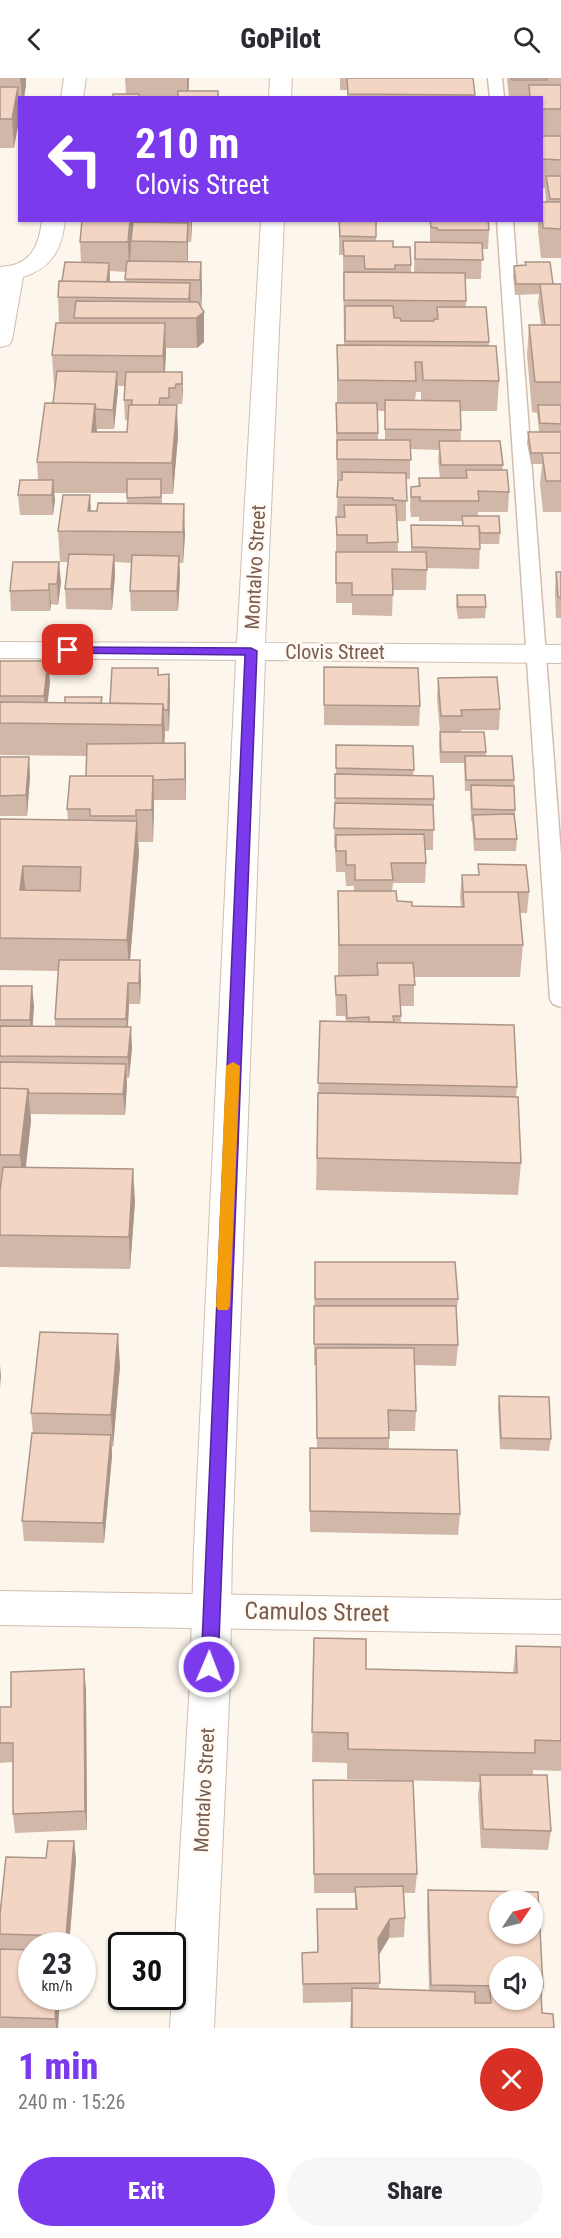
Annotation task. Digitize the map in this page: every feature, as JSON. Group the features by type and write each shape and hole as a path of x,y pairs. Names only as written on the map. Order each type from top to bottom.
{"street":[{"path":"72,96 75,78"},
{"path":"280,96 281,78"},
{"path":"0,340 6,274 32,264 46,252 50,245 54,222"},
{"name":"Montalvo Street","path":"192,2028 210,1681 210,1610 251,651 273,222"},
{"name":"Clovis Street","path":"0,650 548,654"},
{"name":"Camulos Street","path":"0,1608 561,1617"}],"lane":[{"path":"495,78 497,96"},
{"path":"505,222 548,654 561,999"}],"building":[{"path":"347,78 473,78 475,95 348,94"},
{"path":"511,78 547,78 547,80 512,80"},
{"path":"529,85 561,85 561,109 543,109 543,96 530,96"},
{"path":"0,87 18,87 12,119 0,119"},
{"path":"178,91 218,91 218,96 178,96"},
{"path":"113,94 139,94 139,96 113,96"},
{"path":"543,136 561,136 561,160 543,159"},
{"path":"546,176 561,176 561,199 550,199"},
{"path":"543,202 561,202 561,229 543,228"},
{"path":"82,222 130,222 128,242 80,242"},
{"path":"133,222 188,223 187,242 131,241"},
{"path":"339,222 376,222 376,237 340,236"},
{"path":"430,222 488,222 489,230 438,230 431,227"},
{"path":"343,241 393,241 393,247 410,247 411,265 395,265 395,269 365,269 364,256 344,256"},
{"path":"415,242 482,243 483,260 415,259"},
{"path":"127,261 201,262 200,280 125,279"},
{"path":"65,262 109,263 107,282 62,281"},
{"path":"525,262 550,262 553,284 516,284 514,266 526,265"},
{"path":"344,272 465,273 466,301 344,300"},
{"path":"59,281 190,283 189,299 58,297"},
{"path":"540,284 561,284 561,325 545,325"},
{"path":"76,301 198,302 204,312 196,318 74,318"},
{"path":"345,306 393,306 394,318 400,318 401,321 434,321 438,319 437,307 486,307 489,342 345,341"},
{"path":"56,323 165,323 163,356 52,355"},
{"path":"529,325 561,325 561,382 535,382"},
{"path":"337,345 496,346 499,381 423,380 422,362 415,362 416,381 338,380"},
{"path":"57,371 117,372 113,410 96,409 95,404 53,403"},
{"path":"126,372 182,372 182,384 169,388 169,398 160,398 159,405 132,405 132,400 124,400"},
{"path":"385,400 460,401 461,430 385,429"},
{"path":"45,403 95,404 92,432 127,432 129,405 177,405 172,463 37,462"},
{"path":"336,403 377,403 378,433 337,433"},
{"path":"538,405 561,405 561,424 540,423"},
{"path":"528,432 561,432 561,453 531,453"},
{"path":"337,440 410,440 411,460 337,459"},
{"path":"439,441 500,441 503,465 441,465"},
{"path":"542,453 561,453 561,481 546,481"},
{"path":"466,470 507,470 509,492 478,491 479,501 420,501 420,497 411,497 411,487 420,486 419,478 467,478"},
{"path":"342,472 406,473 407,501 393,500 393,498 337,497 338,480 342,480"},
{"path":"127,479 161,479 161,497 127,498"},
{"path":"20,480 53,480 52,495 18,495"},
{"path":"63,495 90,495 88,511 97,511 98,503 184,504 183,532 58,531"},
{"path":"344,505 396,505 398,542 367,543 367,535 337,535 336,517 345,517"},
{"path":"462,516 499,516 500,533 480,533 479,526 463,526"},
{"path":"411,525 479,526 480,549 412,547"},
{"path":"336,552 426,552 427,570 392,569 393,595 352,595 352,583 336,583"},
{"path":"69,554 114,555 111,589 65,589"},
{"path":"132,555 179,556 177,591 130,591"},
{"path":"13,562 59,562 57,584 49,584 49,590 10,591"},
{"path":"556,572 561,572 561,598 558,597"},
{"path":"457,595 485,595 486,607 458,607"},
{"path":"0,661 48,661 44,696 0,696"},
{"path":"324,667 418,668 420,706 324,705"},
{"path":"112,668 158,668 158,675 169,674 168,710 164,710 163,704 110,703"},
{"path":"497,677 500,709 461,710 462,716 441,716 438,678"},
{"path":"65,697 102,697 101,703 65,703"},
{"path":"0,702 163,704 162,725 0,723"},
{"path":"440,732 484,732 486,752 441,752"},
{"path":"185,743 185,779 153,780 153,776 86,776 87,744"},
{"path":"336,745 413,746 414,770 336,768"},
{"path":"465,756 512,756 514,780 466,780"},
{"path":"0,757 29,757 26,795 0,796"},
{"path":"335,774 433,776 434,799 335,798"},
{"path":"70,776 153,776 152,810 136,810 136,816 90,816 90,809 67,809"},
{"path":"471,785 514,786 515,810 472,809"},
{"path":"335,803 433,805 434,830 334,828"},
{"path":"514,814 517,839 475,839 473,815"},
{"path":"0,819 137,821 127,940 0,938","holes":["23,866 81,867 80,891 20,890"]},
{"path":"424,834 426,863 391,863 393,880 355,880 355,865 346,865 346,851 336,851 336,835"},
{"path":"478,864 526,865 529,892 463,892 462,875 479,875"},
{"path":"338,891 396,891 397,901 412,902 412,906 464,907 463,892 518,892 523,945 339,945"},
{"path":"59,960 140,960 139,983 128,983 126,1019 55,1019"},
{"path":"377,963 413,963 415,985 399,985 401,1016 393,1016 394,1022 369,1022 369,1017 347,1018 346,995 336,995 335,976 378,975"},
{"path":"0,986 32,986 30,1020 0,1020"},
{"path":"320,1021 514,1025 517,1087 318,1083"},
{"path":"0,1026 131,1027 128,1057 0,1056"},
{"path":"0,1062 126,1064 123,1094 29,1093 28,1089 0,1088"},
{"path":"0,1088 28,1089 20,1155 0,1155"},
{"path":"318,1093 518,1097 521,1163 317,1158"},
{"path":"3,1167 133,1169 129,1237 0,1235 0,1192"},
{"path":"315,1262 455,1262 458,1299 315,1299"},
{"path":"314,1306 456,1306 458,1345 314,1344"},
{"path":"40,1332 118,1334 111,1415 31,1413"},
{"path":"316,1348 414,1348 416,1411 388,1410 389,1438 317,1438"},
{"path":"499,1396 549,1397 551,1439 501,1438"},
{"path":"32,1433 111,1435 103,1523 22,1521"},
{"path":"310,1448 457,1450 460,1514 310,1511"},
{"path":"314,1638 366,1639 366,1669 517,1673 516,1646 561,1647 561,1741 535,1740 535,1753 348,1749 348,1733 312,1732"},
{"path":"84,1669 85,1811 13,1814 13,1743 0,1743 0,1707 11,1707 11,1672"},
{"path":"480,1775 547,1775 551,1831 483,1829"},
{"path":"313,1780 413,1781 417,1874 314,1874"},
{"path":"48,1841 74,1841 66,1932 0,1934 6,1857 46,1858"},
{"path":"403,1886 405,1918 390,1919 378,1939 380,1983 303,1984 302,1953 318,1952 317,1909 357,1909 355,1887"},
{"path":"428,1890 489,1891 489,1944 541,1944 541,1956 489,1956 489,1986 431,1985"},
{"path":"0,1949 18,1950 18,2010 56,2010 55,2019 0,2017"},
{"path":"352,1988 475,1992 475,2003 489,2003 489,2010 542,2010 542,2013 553,2014 554,2028 352,2028"}],"slow traffic":[{"path":"223,1306 233,1066"}],"route":[{"path":"68,650 251,651 209,1667"}]}
